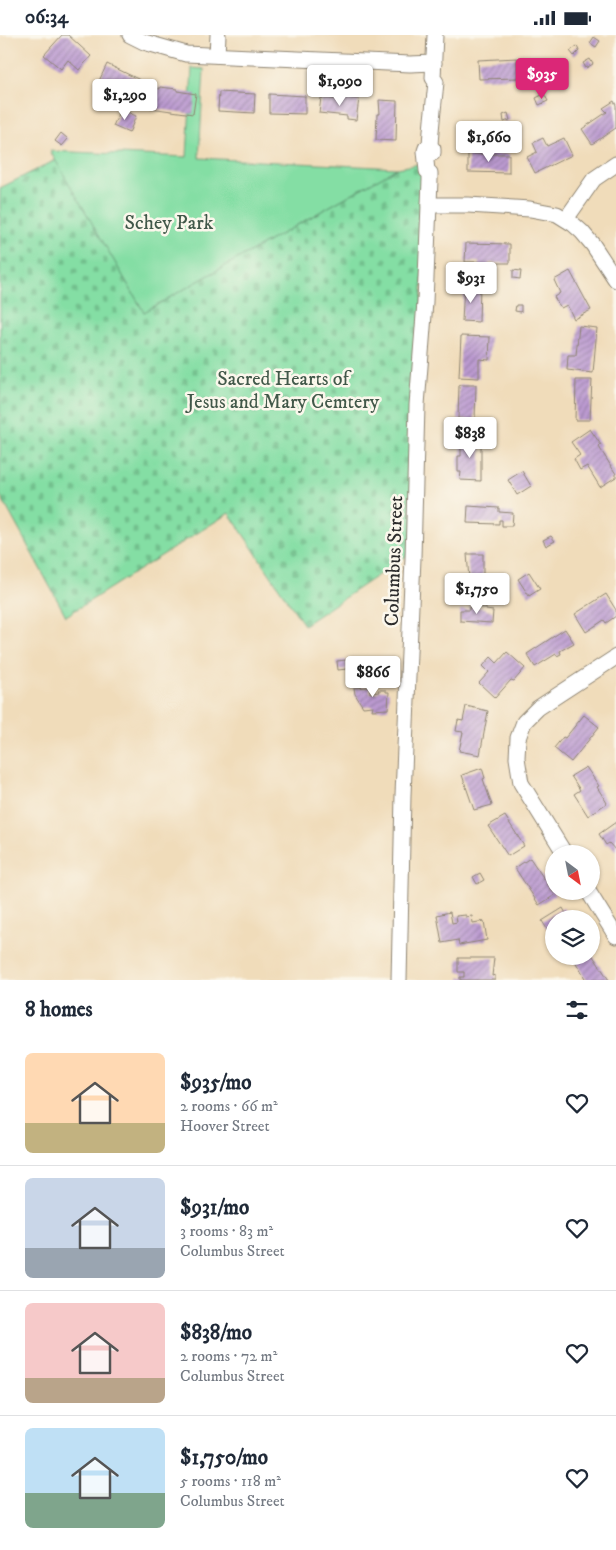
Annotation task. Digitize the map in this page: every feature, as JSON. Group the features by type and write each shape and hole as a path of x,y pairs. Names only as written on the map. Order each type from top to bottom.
{"street":[{"path":"130,35 144,43 186,54 410,64 434,70"},
{"path":"217,55 218,35"},
{"name":"Columbus Street","path":"399,980 418,405 429,205 430,173 427,171 425,151 430,146 434,113 436,82 434,70 435,35"},
{"path":"566,219 594,179 616,164"},
{"path":"429,205 468,205 530,209 557,214 582,231 616,280"},
{"path":"559,845 521,783 517,758 518,739 524,722 538,708 616,657"},
{"path":"594,900 616,936"}],"green space":[{"name":"Schey Park","path":"192,68 204,69 199,158 397,168 144,312 50,151 187,157"},
{"name":"Sacred Hearts of Jesus and Mary Cemtery","path":"56,160 144,312 397,168 426,163 414,551 304,625 229,513 66,616 0,495 0,188"}],"building":[{"path":"62,35 68,35 91,56 79,70 68,60 61,69 44,55"},
{"path":"594,37 600,41 596,47 590,43"},
{"path":"577,46 579,51 574,56 570,51"},
{"path":"517,58 518,78 479,79 478,60"},
{"path":"590,59 593,64 586,68 583,63"},
{"path":"107,64 140,80 131,97 99,81"},
{"path":"160,87 196,94 193,114 150,108 153,88 160,89"},
{"path":"219,92 255,94 254,113 218,111"},
{"path":"269,94 305,96 305,114 269,113"},
{"path":"544,94 548,101 539,105 536,98"},
{"path":"336,96 359,99 356,120 347,119 347,116 319,113 321,98 336,99"},
{"path":"379,100 397,101 396,141 376,140 377,114 380,114"},
{"path":"614,101 616,105 616,128 592,144 582,129 607,112 603,108"},
{"path":"121,109 136,116 129,133 113,126"},
{"path":"508,113 510,120 504,122 503,115"},
{"path":"61,133 68,139 62,146 55,141"},
{"path":"543,138 547,146 564,138 572,155 535,173 527,157 537,152 533,143"},
{"path":"468,154 509,154 509,173 468,172"},
{"path":"466,243 510,244 510,263 489,263 489,270 479,270 479,262 465,262"},
{"path":"513,270 521,271 520,279 513,278"},
{"path":"570,271 591,310 574,319 567,305 561,308 554,297 560,293 554,280"},
{"path":"464,285 480,286 479,322 462,321"},
{"path":"516,305 521,305 521,312 515,311"},
{"path":"579,326 597,328 593,373 567,370 568,355 576,355"},
{"path":"461,336 490,337 489,360 479,359 479,378 459,377"},
{"path":"576,380 592,380 590,420 575,420"},
{"path":"459,385 476,385 475,420 458,419"},
{"path":"483,422 492,423 492,428 483,428"},
{"path":"590,429 601,445 599,447 616,474 616,477 600,487 587,466 580,470 574,459 580,455 571,442"},
{"path":"461,437 481,438 481,481 460,480 461,472 458,472 458,456 461,456"},
{"path":"522,471 531,486 517,495 508,480"},
{"path":"468,506 499,508 499,512 513,513 512,526 502,526 502,520 499,520 499,524 467,523"},
{"path":"551,536 555,541 546,546 543,540"},
{"path":"467,554 483,554 483,579 469,579"},
{"path":"529,572 540,589 529,596 518,579"},
{"path":"499,576 498,587 486,587 486,577"},
{"path":"606,594 616,610 616,616 606,623 604,620 586,632 575,614"},
{"path":"469,607 486,608 486,610 493,611 492,623 460,621 460,610 469,610"},
{"path":"565,629 574,643 560,651 561,654 557,656 556,654 535,667 527,654"},
{"path":"507,652 525,668 495,698 479,683 489,672 483,666 491,657 497,663"},
{"path":"346,660 347,669 338,670 337,661"},
{"path":"370,687 370,693 379,692 378,690 389,692 388,709 372,710 373,706 363,707 355,694 354,688"},
{"path":"466,706 488,711 480,755 459,751 463,732 456,731 458,720 463,721"},
{"path":"584,715 599,727 571,762 554,748"},
{"path":"586,767 599,786 597,787 607,803 588,816 574,794 580,790 571,776"},
{"path":"482,768 485,778 483,779 492,805 474,810 462,775"},
{"path":"505,816 524,846 508,856 488,826"},
{"path":"616,822 616,851 609,843 606,845 599,834"},
{"path":"530,858 545,880 545,900 547,900 539,905 515,868"},
{"path":"480,873 484,880 477,884 473,877"},
{"path":"450,912 452,923 457,922 456,916 466,915 466,917 472,916 473,923 484,921 487,940 459,945 458,940 442,943 437,915"},
{"path":"458,958 494,958 492,976 495,975 495,980 460,980 460,977 464,977 464,972 458,972"},
{"path":"577,965 599,965 609,980 586,980"}]}
